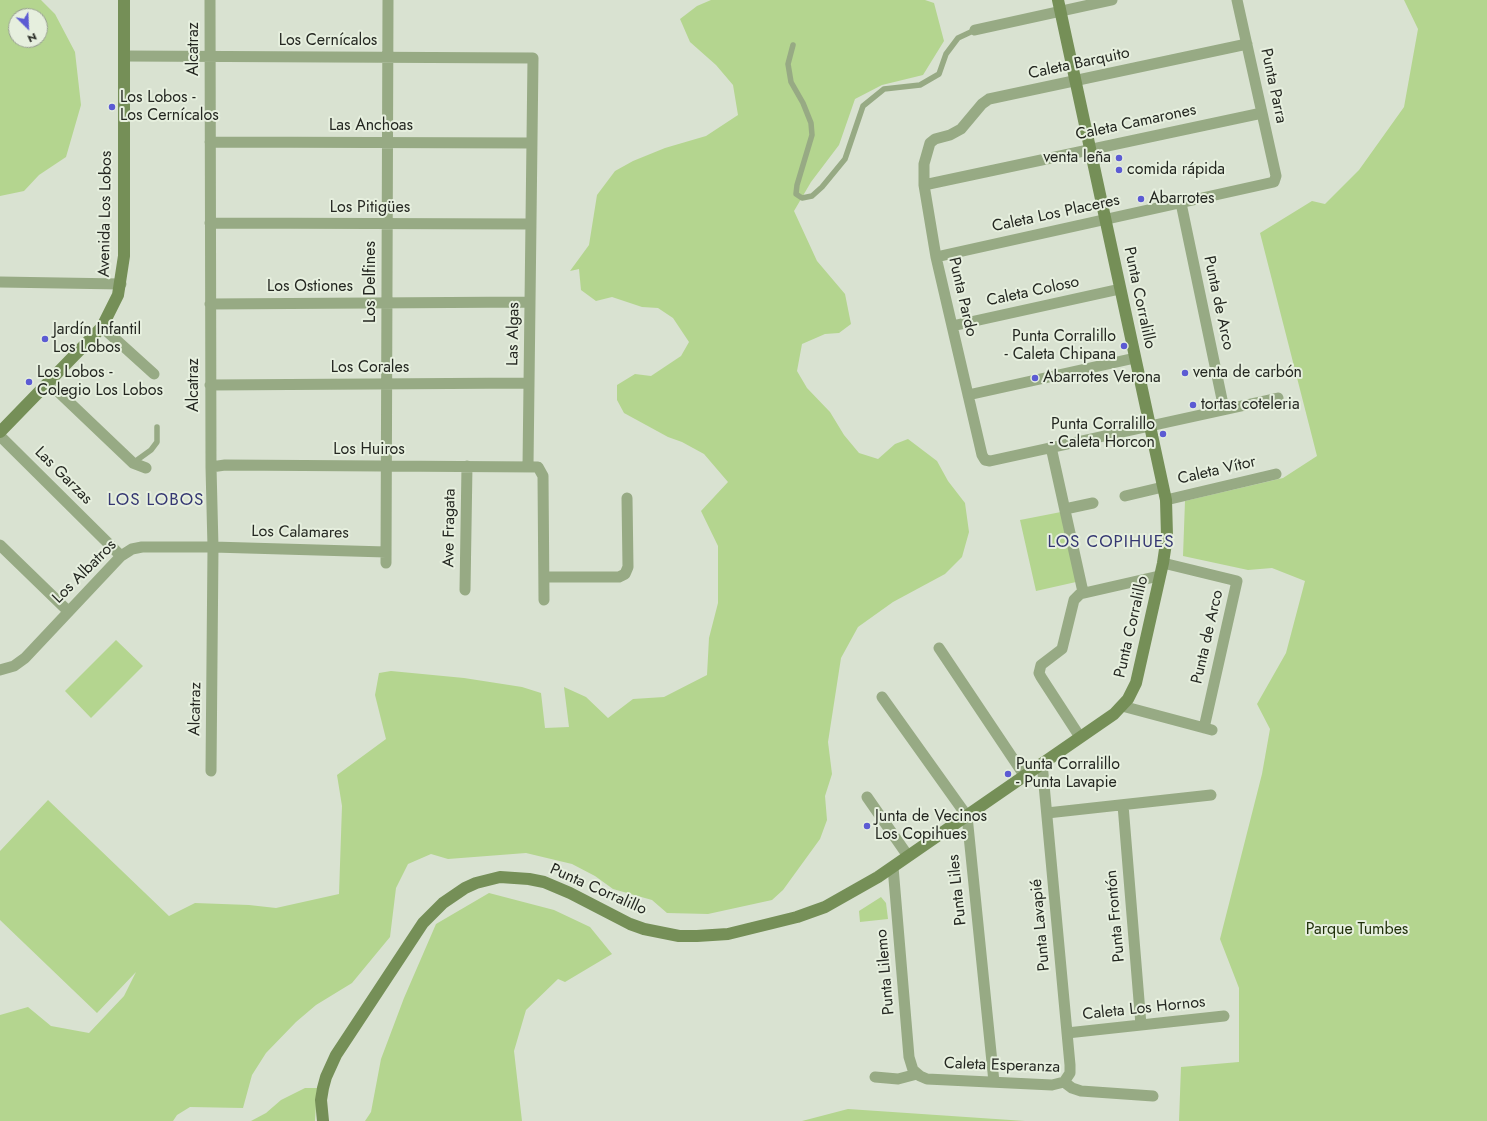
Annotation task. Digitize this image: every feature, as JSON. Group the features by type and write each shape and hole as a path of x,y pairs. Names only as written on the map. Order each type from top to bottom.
{"street":[{"name":"Avenida Los Lobos","path":"0,432 102,327 115,304 121,284 124,256 124,0"},
{"name":"Alcatraz","path":"210,0 210,468 213,547 211,771"},
{"name":"Los Delfines","path":"386,563 388,0"},
{"path":"975,30 1060,6 1112,0"},
{"name":"Punta Parra","path":"1238,0 1275,180"},
{"name":"Punta Corralillo","path":"323,1121 321,1100 330,1066 404,949 432,912 454,894 476,882 508,877 544,882 570,893 616,918 637,927 661,933 697,936 728,934 797,917 841,899 893,867 1080,736 1128,700 1136,683 1163,563 1167,530 1166,500 1060,6"},
{"name":"Caleta Barquito","path":"932,141 950,136 961,129 982,104 989,99 1247,44"},
{"name":"Los Cernícalos","path":"124,56 533,58"},
{"name":"Las Algas","path":"528,466 533,58"},
{"name":"Caleta Camarones","path":"924,185 1262,113"},
{"name":"Punta Pardo","path":"932,141 924,164 924,185 936,257 982,455 985,460 1051,447"},
{"name":"Las Anchoas","path":"210,142 532,143"},
{"name":"Caleta Los Placeres","path":"936,257 1181,203 1275,180"},
{"name":"Punta de Arco","path":"1181,203 1224,409"},
{"name":"Los Pitigües","path":"210,223 531,224"},
{"path":"0,282 121,284"},
{"name":"Caleta Coloso","path":"952,326 1120,289"},
{"name":"Los Ostiones","path":"210,304 530,302"},
{"path":"102,327 154,374"},
{"path":"968,395 1135,358"},
{"path":"48,382 132,463 146,468"},
{"name":"Los Corales","path":"210,385 529,383"},
{"path":"1083,592 1051,447 1278,398"},
{"name":"Las Garzas","path":"0,436 121,556"},
{"name":"Los Huiros","path":"210,468 225,466 528,466"},
{"name":"Ave Fragata","path":"465,590 467,466"},
{"path":"528,466 538,467 543,476 544,600"},
{"name":"Caleta Vítor","path":"1166,500 1276,474"},
{"name":"Caleta Vítor","path":"1125,496 1163,487"},
{"path":"544,578 619,577 625,574 628,568 627,498"},
{"path":"1065,510 1092,503"},
{"path":"0,545 68,611"},
{"name":"Los Albatros","path":"0,670 7,669 20,663 121,556 132,549 142,546 213,547"},
{"name":"Los Calamares","path":"213,547 386,552"},
{"name":"Punta de Arco","path":"1122,706 1208,729 1237,581 1163,563"},
{"path":"1080,736 1041,677 1039,669 1044,663 1062,649 1074,600 1083,592 1159,576"},
{"path":"939,648 1024,775"},
{"name":"Punta Liles","path":"882,697 967,816 994,1082"},
{"name":"Punta Lavapié","path":"1042,763 1070,1069 1068,1077 1064,1082"},
{"path":"1047,813 1211,795"},
{"path":"867,797 908,856"},
{"name":"Punta Frontón","path":"1123,805 1141,1025"},
{"name":"Punta Lilemo","path":"893,867 909,1057 916,1074"},
{"name":"Caleta Los Hornos","path":"1067,1033 1224,1016"},
{"path":"874,1077 898,1079 916,1074"},
{"name":"Caleta Esperanza","path":"916,1074 927,1079 1052,1086 1064,1082 1081,1092 1153,1096"}],"lane":[{"path":"793,45 788,64 791,82 803,103 811,123 812,135 797,185 796,194 802,198 812,196 822,187 845,159 863,106 884,89 920,85 939,74 946,54 958,38 975,30"},
{"path":"132,463 151,450 157,442 157,427"}],"green space":[{"path":"0,0 41,0 55,14 75,52 81,105 66,157 39,175 24,191 0,196"},
{"path":"711,0 925,0 934,3 944,41 923,75 882,85 855,99 839,145 811,182 794,211 817,261 845,294 851,324 839,333 825,334 802,344 797,371 807,388 830,412 844,435 859,453 878,459 895,444 908,439 937,461 948,481 965,503 969,532 962,557 945,574 893,602 858,627 841,658 828,742 832,774 825,796 827,820 820,839 783,890 772,900 708,914 667,913 652,900 613,889 595,876 572,864 526,853 448,859 431,854 408,864 396,888 390,937 352,983 316,1005 296,1022 266,1053 252,1075 243,1108 190,1107 177,1115 173,1121 0,1121 0,1015 28,1007 51,1026 89,1033 124,996 136,972 97,1013 0,920 0,851 48,800 169,916 195,903 249,905 276,908 339,894 342,806 337,775 386,739 375,695 379,673 391,671 464,678 522,687 541,693 545,728 569,727 564,687 586,697 608,718 633,699 664,697 707,675 709,638 718,603 718,546 701,511 728,482 704,454 682,442 668,437 624,413 617,400 617,385 635,374 651,376 681,356 689,342 673,318 658,308 642,307 612,297 596,301 581,290 579,269 570,271 589,245 597,195 615,171 633,161 665,148 706,136 738,115 733,85 716,65 690,42 680,19 697,6"},
{"name":"Parque Tumbes","path":"1404,0 1487,0 1487,1121 1179,1121 1181,1067 1239,1062 1239,988 1220,939 1262,774 1270,729 1257,704 1286,653 1305,581 1272,568 1248,570 1183,556 1185,501 1283,478 1317,456 1260,233 1312,201 1325,204 1359,170 1404,107 1418,29"},
{"path":"1061,512 1076,582 1036,591 1020,520"},
{"path":"116,640 143,666 91,718 65,691"},
{"path":"489,893 554,910 590,927 612,954 565,982 558,979 526,1010 514,1051 522,1121 365,1121 371,1112 381,1059 404,998 436,924"},
{"path":"881,897 886,903 888,919 860,922 859,911"},
{"path":"305,1088 317,1088 315,1121 251,1121 266,1113 281,1100"},
{"path":"848,1109 1025,1121 802,1121"}],"place":[{"name":"Los Lobos - Los Cernícalos","path":"112,107"},
{"name":"venta leña","path":"1119,158"},
{"name":"comida rápida","path":"1119,170"},
{"name":"Abarrotes","path":"1141,199"},
{"name":"Jardín Infantil Los Lobos","path":"45,339"},
{"name":"Punta Corralillo - Caleta Chipana","path":"1124,346"},
{"name":"venta de carbón","path":"1185,373"},
{"name":"Abarrotes Verona","path":"1035,378"},
{"name":"Los Lobos - Colegio Los Lobos","path":"29,382"},
{"name":"tortas coteleria","path":"1193,405"},
{"name":"Punta Corralillo - Caleta Horcon","path":"1163,434"},
{"name":"Punta Corralillo - Punta Lavapie","path":"1008,774"},
{"name":"Junta de Vecinos Los Copihues","path":"867,826"}],"district":[{"name":"LOS LOBOS","path":"156,501"},
{"name":"LOS COPIHUES","path":"1111,543"}]}
